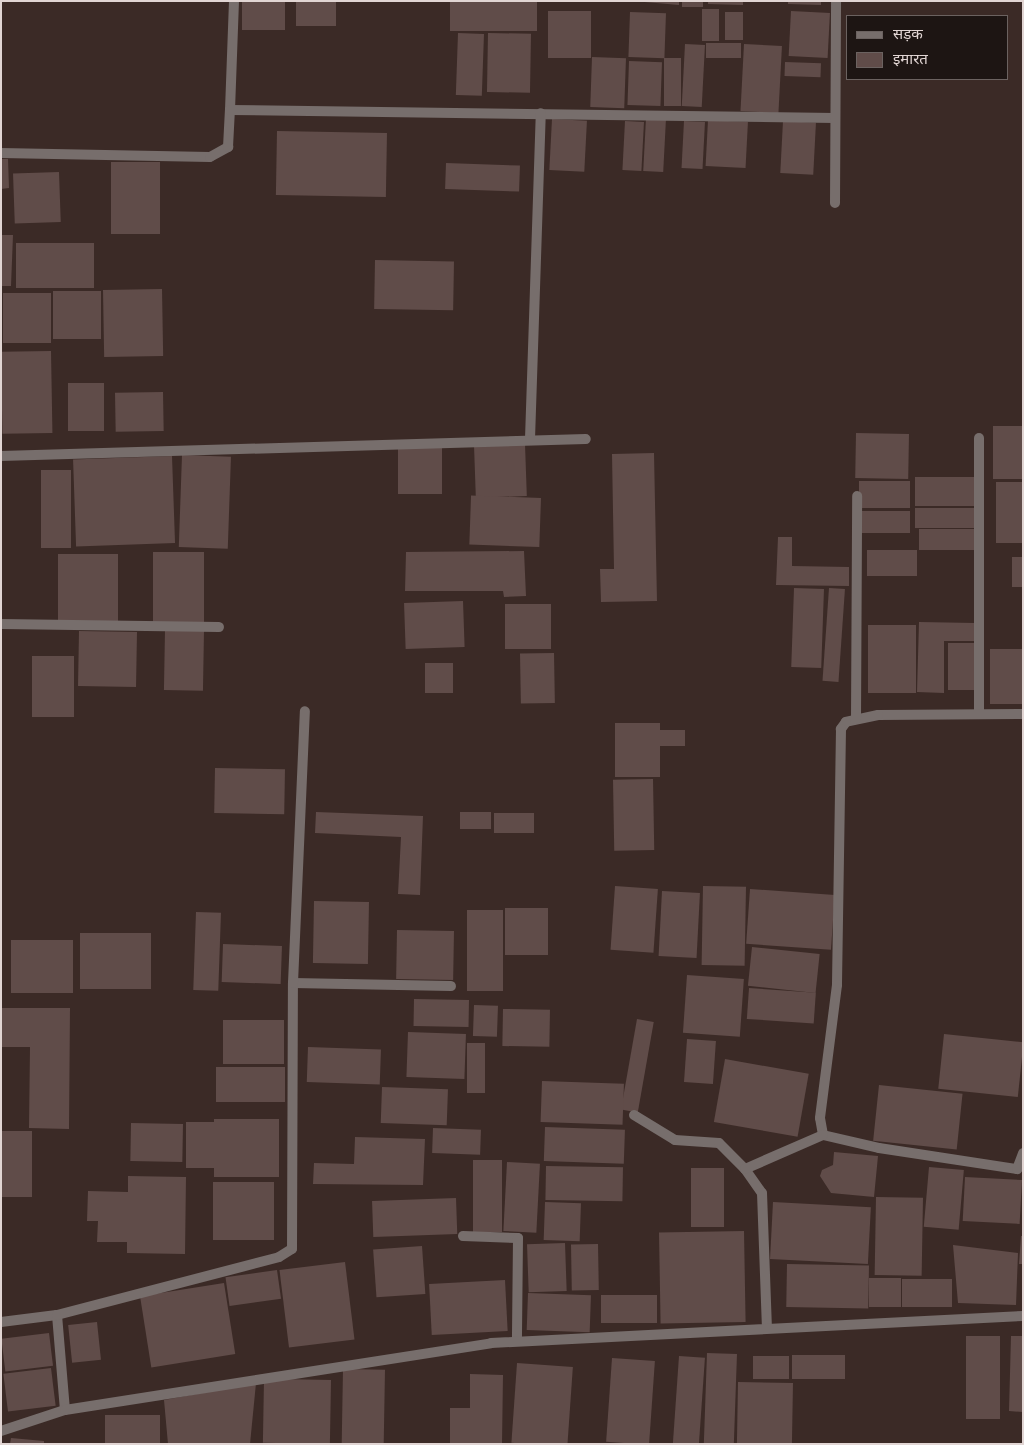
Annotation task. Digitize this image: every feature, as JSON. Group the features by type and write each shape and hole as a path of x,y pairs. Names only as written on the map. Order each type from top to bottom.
{"street":[{"path":"1,153 210,156 228,147 234,1"},
{"path":"835,203 836,1"},
{"path":"230,110 835,118"},
{"path":"530,439 541,113"},
{"path":"979,438 979,714"},
{"path":"1,456 530,439 586,439"},
{"path":"856,719 858,496"},
{"path":"1,624 219,627"},
{"path":"1,1322 56,1315 279,1257 292,1249 293,984 305,711"},
{"path":"823,1135 820,1118 837,984 841,729 856,719 878,714 1023,714"},
{"path":"293,984 450,986"},
{"path":"634,1115 675,1140 719,1144 746,1169 762,1193 767,1327"},
{"path":"746,1169 823,1135 1017,1169 1023,1153"},
{"path":"463,1236 518,1238 518,1341"},
{"path":"56,1315 66,1410"},
{"path":"1,1431 66,1410 518,1341 767,1327 1023,1316"}],"building":[{"path":"242,1 285,1 285,30 242,30"},
{"path":"296,1 336,1 336,26 296,26"},
{"path":"450,1 537,1 537,31 450,31"},
{"path":"633,1 679,1 679,5"},
{"path":"682,1 703,1 703,7 682,7"},
{"path":"708,1 743,1 743,5 708,4"},
{"path":"788,1 821,1 821,5 788,4"},
{"path":"702,9 719,9 719,41 702,41"},
{"path":"548,11 591,11 591,58 548,58"},
{"path":"791,11 830,13 828,58 789,56"},
{"path":"630,12 666,13 664,58 628,57"},
{"path":"725,12 743,12 743,40 725,40"},
{"path":"458,33 484,34 482,96 456,95"},
{"path":"488,33 531,34 530,93 487,92"},
{"path":"706,43 741,43 741,58 706,58"},
{"path":"685,44 705,45 702,107 682,106"},
{"path":"744,44 782,46 778,113 740,111"},
{"path":"592,57 626,58 624,108 590,107"},
{"path":"664,58 681,58 681,106 664,106"},
{"path":"629,61 662,62 660,106 627,105"},
{"path":"785,62 821,63 820,77 785,76"},
{"path":"646,118 666,119 663,172 643,171"},
{"path":"552,119 587,121 584,172 549,170"},
{"path":"708,120 748,122 746,168 706,166"},
{"path":"625,121 644,122 641,171 622,170"},
{"path":"684,121 705,122 703,169 682,168"},
{"path":"783,121 816,123 813,175 780,173"},
{"path":"277,131 387,133 386,197 276,195"},
{"path":"1,159 8,159 9,188 1,189"},
{"path":"111,162 160,162 160,234 111,234"},
{"path":"446,163 520,166 519,192 445,189"},
{"path":"59,172 61,222 15,224 13,174"},
{"path":"1,235 13,235 11,286 1,286"},
{"path":"16,243 94,243 94,288 16,288"},
{"path":"375,260 454,261 453,310 374,309"},
{"path":"162,289 163,356 104,357 103,290"},
{"path":"53,291 101,291 101,339 53,339"},
{"path":"3,293 51,293 51,343 3,343"},
{"path":"51,351 52,433 2,434 1,352"},
{"path":"68,383 104,383 104,431 68,431"},
{"path":"163,392 164,431 116,432 115,393"},
{"path":"993,426 1023,426 1023,479 993,479"},
{"path":"856,433 909,434 908,479 855,478"},
{"path":"525,444 527,496 476,498 474,446"},
{"path":"398,445 442,445 442,494 398,494"},
{"path":"654,453 657,601 601,602 600,569 614,569 612,454"},
{"path":"182,455 231,457 228,549 179,547"},
{"path":"172,456 175,543 76,546 73,459"},
{"path":"41,470 71,470 71,548 41,548"},
{"path":"915,477 975,477 975,506 915,506"},
{"path":"859,481 910,481 910,508 859,508"},
{"path":"996,482 1023,482 1023,543 996,543"},
{"path":"471,496 541,498 539,547 469,545"},
{"path":"915,508 976,508 976,528 915,528"},
{"path":"859,511 910,511 910,533 859,533"},
{"path":"919,529 978,529 978,550 919,550"},
{"path":"778,537 792,537 792,566 849,567 849,586 776,585"},
{"path":"867,550 917,550 917,576 867,576"},
{"path":"524,551 526,596 504,597 503,591 405,591 406,552"},
{"path":"153,552 204,552 204,622 153,622"},
{"path":"58,554 118,554 118,622 58,622"},
{"path":"1012,557 1023,557 1023,587 1012,587"},
{"path":"794,588 824,589 821,668 791,667"},
{"path":"829,588 845,589 838,682 823,681"},
{"path":"463,601 465,647 406,649 404,603"},
{"path":"505,604 551,604 551,649 505,649"},
{"path":"919,622 975,623 975,641 944,641 944,693 917,692"},
{"path":"868,625 916,625 916,693 868,693"},
{"path":"165,630 204,631 203,691 164,690"},
{"path":"79,631 137,632 136,687 78,686"},
{"path":"948,643 978,643 978,690 948,690"},
{"path":"990,649 1023,649 1023,704 990,704"},
{"path":"554,653 555,703 521,704 520,654"},
{"path":"32,656 74,656 74,717 32,717"},
{"path":"425,663 453,663 453,693 425,693"},
{"path":"615,723 660,723 660,730 685,730 685,746 660,746 660,777 615,777"},
{"path":"215,768 285,769 284,814 214,813"},
{"path":"653,779 654,850 614,851 613,780"},
{"path":"316,812 423,816 420,895 398,894 401,837 315,833"},
{"path":"460,812 491,812 491,829 460,829"},
{"path":"494,813 534,813 534,833 494,833"},
{"path":"615,886 658,889 653,953 611,950"},
{"path":"703,886 746,887 745,966 702,965"},
{"path":"750,889 835,895 831,950 746,944"},
{"path":"662,891 700,893 697,958 659,956"},
{"path":"314,901 369,902 368,964 313,963"},
{"path":"505,908 548,908 548,955 505,955"},
{"path":"467,910 503,910 503,991 467,991"},
{"path":"196,912 221,913 218,991 193,990"},
{"path":"397,930 454,931 453,980 396,979"},
{"path":"80,933 151,933 151,989 80,989"},
{"path":"11,940 73,940 73,993 11,993"},
{"path":"223,944 282,946 281,984 222,982"},
{"path":"752,947 820,954 816,993 748,986"},
{"path":"687,975 744,979 740,1037 683,1033"},
{"path":"749,988 816,993 814,1024 747,1019"},
{"path":"414,999 469,1000 469,1027 414,1026"},
{"path":"474,1005 498,1006 497,1037 473,1036"},
{"path":"1,1008 70,1008 69,1129 29,1128 30,1047 1,1047"},
{"path":"503,1009 550,1010 549,1047 502,1046"},
{"path":"637,1019 654,1022 638,1113 621,1110"},
{"path":"223,1020 284,1020 284,1064 223,1064"},
{"path":"408,1032 466,1034 464,1079 406,1077"},
{"path":"944,1034 1023,1042 1018,1097 938,1089"},
{"path":"687,1039 716,1041 713,1084 684,1082"},
{"path":"467,1043 485,1043 485,1093 467,1093"},
{"path":"308,1047 381,1050 380,1085 307,1082"},
{"path":"725,1059 809,1074 798,1137 714,1122"},
{"path":"216,1067 285,1067 285,1102 216,1102"},
{"path":"542,1081 624,1084 623,1125 541,1122"},
{"path":"879,1085 963,1094 957,1149 873,1141"},
{"path":"382,1087 448,1089 447,1125 381,1123"},
{"path":"214,1119 279,1119 279,1177 214,1177"},
{"path":"186,1122 214,1122 214,1168 186,1168"},
{"path":"131,1123 183,1124 182,1162 130,1161"},
{"path":"545,1127 625,1130 624,1164 544,1161"},
{"path":"433,1128 481,1130 480,1155 432,1153"},
{"path":"1,1131 32,1131 32,1197 1,1197"},
{"path":"355,1137 425,1139 423,1185 313,1184 314,1163 354,1164"},
{"path":"834,1152 878,1156 874,1197 831,1193 820,1176 822,1170 833,1165"},
{"path":"473,1160 502,1160 502,1232 473,1232"},
{"path":"507,1162 540,1164 536,1233 503,1231"},
{"path":"546,1166 623,1167 622,1201 545,1200"},
{"path":"929,1167 964,1170 959,1230 924,1227"},
{"path":"691,1168 724,1168 724,1227 691,1227"},
{"path":"128,1176 186,1177 185,1254 127,1253 127,1242 97,1242 98,1221 87,1221 88,1191 128,1192"},
{"path":"965,1177 1022,1180 1020,1224 963,1221"},
{"path":"213,1182 274,1182 274,1240 213,1240"},
{"path":"876,1197 923,1198 922,1276 875,1275"},
{"path":"456,1198 457,1234 373,1237 372,1201"},
{"path":"545,1202 581,1203 580,1241 544,1240"},
{"path":"773,1202 871,1207 868,1264 770,1259"},
{"path":"744,1231 746,1322 661,1323 659,1232"},
{"path":"1021,1236 1023,1236 1023,1264 1019,1264"},
{"path":"565,1243 567,1291 529,1292 527,1244"},
{"path":"571,1244 598,1244 599,1290 572,1290"},
{"path":"953,1245 1018,1253 1016,1305 958,1303"},
{"path":"422,1246 425,1294 376,1297 373,1249"},
{"path":"345,1262 355,1339 289,1347 279,1270"},
{"path":"787,1264 869,1265 868,1308 786,1307"},
{"path":"277,1270 281,1299 230,1306 226,1277"},
{"path":"869,1278 901,1278 901,1307 869,1307"},
{"path":"902,1279 952,1279 952,1307 902,1307"},
{"path":"505,1280 508,1331 432,1335 429,1284"},
{"path":"224,1283 235,1354 151,1367 140,1296"},
{"path":"528,1293 591,1295 590,1332 527,1330"},
{"path":"601,1295 657,1295 657,1323 601,1323"},
{"path":"97,1322 101,1360 72,1363 68,1325"},
{"path":"49,1333 53,1366 5,1372 1,1339"},
{"path":"966,1336 1000,1336 1000,1419 966,1419"},
{"path":"1011,1336 1023,1336 1023,1412 1009,1411"},
{"path":"707,1353 737,1354 734,1444 704,1444"},
{"path":"792,1355 845,1355 845,1379 792,1379"},
{"path":"679,1356 705,1358 699,1444 673,1444"},
{"path":"753,1356 789,1356 789,1379 753,1379"},
{"path":"612,1358 655,1361 649,1444 606,1442"},
{"path":"517,1363 573,1367 567,1444 511,1443"},
{"path":"51,1368 56,1406 8,1412 3,1374"},
{"path":"343,1369 385,1370 384,1444 342,1444"},
{"path":"470,1374 503,1375 502,1444 450,1444 450,1408 470,1408"},
{"path":"264,1379 331,1380 330,1444 263,1443"},
{"path":"738,1382 793,1383 792,1444 737,1444"},
{"path":"256,1383 250,1444 168,1444 164,1400"},
{"path":"105,1415 160,1415 160,1444 105,1444"},
{"path":"11,1438 44,1441 44,1444 10,1444"}]}
